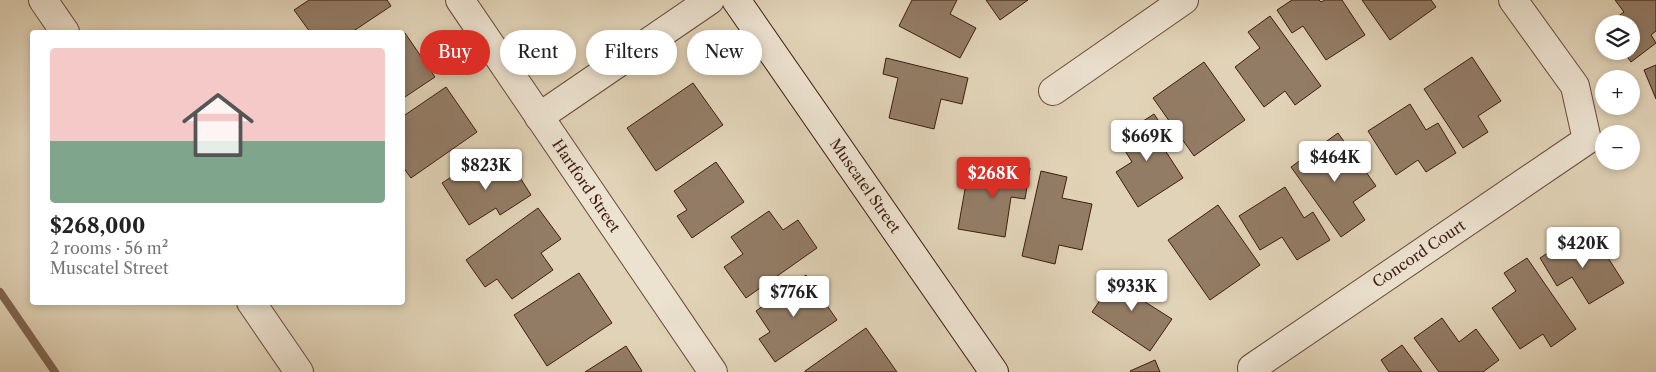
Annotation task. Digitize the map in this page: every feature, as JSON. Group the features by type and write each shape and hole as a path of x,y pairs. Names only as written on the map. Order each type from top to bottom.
{"street":[{"path":"43,0 64,30"},
{"name":"Hartford Street","path":"460,0 713,372"},
{"path":"539,117 710,0"},
{"name":"Muscatel Street","path":"736,0 994,372"},
{"path":"1053,91 1184,0"},
{"name":"Concord Court","path":"1252,368 1587,140 1574,86 1513,0"},
{"path":"254,305 299,372"}],"building":[{"path":"309,0 387,0 391,6 355,30 309,30 294,10"},
{"path":"912,0 957,0 950,14 976,28 960,58 899,26"},
{"path":"986,0 1028,0 1000,20"},
{"path":"1292,0 1319,0 1321,2 1325,0 1342,0 1365,35 1326,60 1303,26 1292,33 1277,10"},
{"path":"1362,0 1431,0 1436,7 1390,40"},
{"path":"1615,0 1656,0 1656,31 1651,35 1656,43 1640,55 1640,15 1620,15 1624,12"},
{"path":"1270,16 1321,86 1295,105 1285,91 1264,107 1235,67 1260,48 1248,32"},
{"path":"405,33 420,55 420,75 434,75 435,77 405,97"},
{"path":"1472,57 1501,101 1478,116 1488,132 1463,148 1424,89"},
{"path":"886,58 968,78 962,104 941,99 934,129 889,118 898,78 883,74"},
{"path":"1204,62 1245,120 1194,156 1153,98"},
{"path":"1656,65 1656,99 1644,70"},
{"path":"693,83 723,125 656,171 627,128"},
{"path":"446,87 477,132 411,178 405,170 405,115"},
{"path":"1410,104 1426,130 1438,123 1456,153 1426,172 1418,160 1396,175 1368,131"},
{"path":"1154,114 1170,138 1161,144 1183,178 1138,207 1116,172 1132,162 1117,138"},
{"path":"1338,133 1376,186 1353,202 1365,220 1341,237 1291,167"},
{"path":"509,160 531,195 500,215 496,208 469,225 442,183 474,162 483,176"},
{"path":"990,161 1030,168 1025,199 1011,197 1005,237 958,229 967,178 987,182"},
{"path":"716,162 744,202 692,238 677,216 687,210 674,191"},
{"path":"1041,171 1067,177 1062,198 1092,204 1082,250 1059,245 1055,264 1022,256"},
{"path":"1285,187 1304,218 1313,212 1330,240 1297,260 1282,237 1260,250 1239,216"},
{"path":"1218,205 1260,265 1210,300 1168,240"},
{"path":"538,208 561,239 541,253 553,270 512,299 497,279 485,287 466,260"},
{"path":"769,211 783,230 798,220 817,248 746,298 724,267 743,254 731,237"},
{"path":"1574,236 1583,251 1598,242 1624,283 1589,304 1572,277 1557,286 1540,258"},
{"path":"1527,258 1576,329 1551,347 1543,334 1520,349 1492,308 1516,291 1504,273"},
{"path":"1119,272 1148,291 1142,300 1172,319 1150,351 1092,312"},
{"path":"579,273 612,323 547,366 514,315"},
{"path":"806,275 837,320 775,362 759,339 770,332 756,311"},
{"path":"1442,318 1459,342 1476,329 1499,360 1483,372 1439,372 1414,338"},
{"path":"866,328 897,372 805,372 805,371"},
{"path":"1402,345 1422,372 1389,372 1381,360"},
{"path":"626,346 642,371 585,372"},
{"path":"1155,360 1160,372 1130,371"}],"waterway":[{"path":"0,292 55,372"}]}
